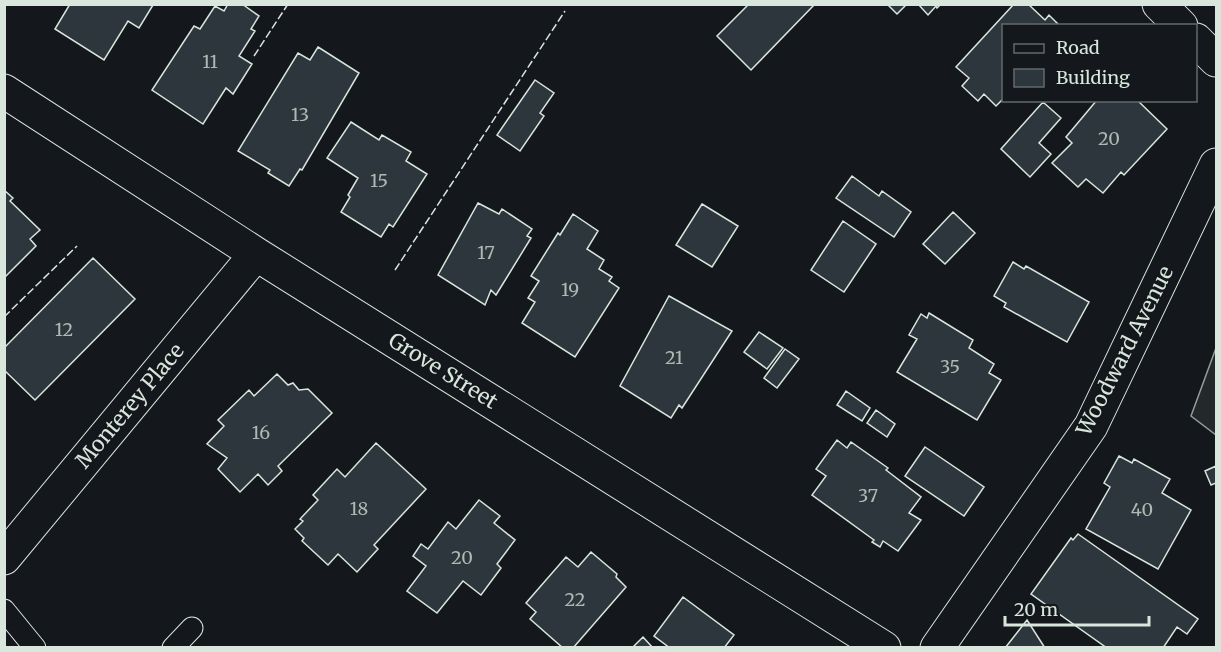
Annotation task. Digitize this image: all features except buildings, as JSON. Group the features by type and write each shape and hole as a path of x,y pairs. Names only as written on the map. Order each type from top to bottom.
{"street":[{"path":"1159,4 1179,24"},
{"path":"1197,41 1216,60"},
{"name":"Grove Street","path":"4,90 256,254 884,648"},
{"name":"Woodward Avenue","path":"937,648 1091,426 1216,165"},
{"name":"Monterey Place","path":"4,558 256,254"}],"lane":[{"path":"4,610 35,648"},
{"path":"173,648 192,628"}],"shaded area":[{"path":"1216,348 1216,435 1191,416"}],"fence":[{"path":"254,56 288,4"},
{"path":"395,270 565,11"},
{"path":"4,317 77,246"}]}
